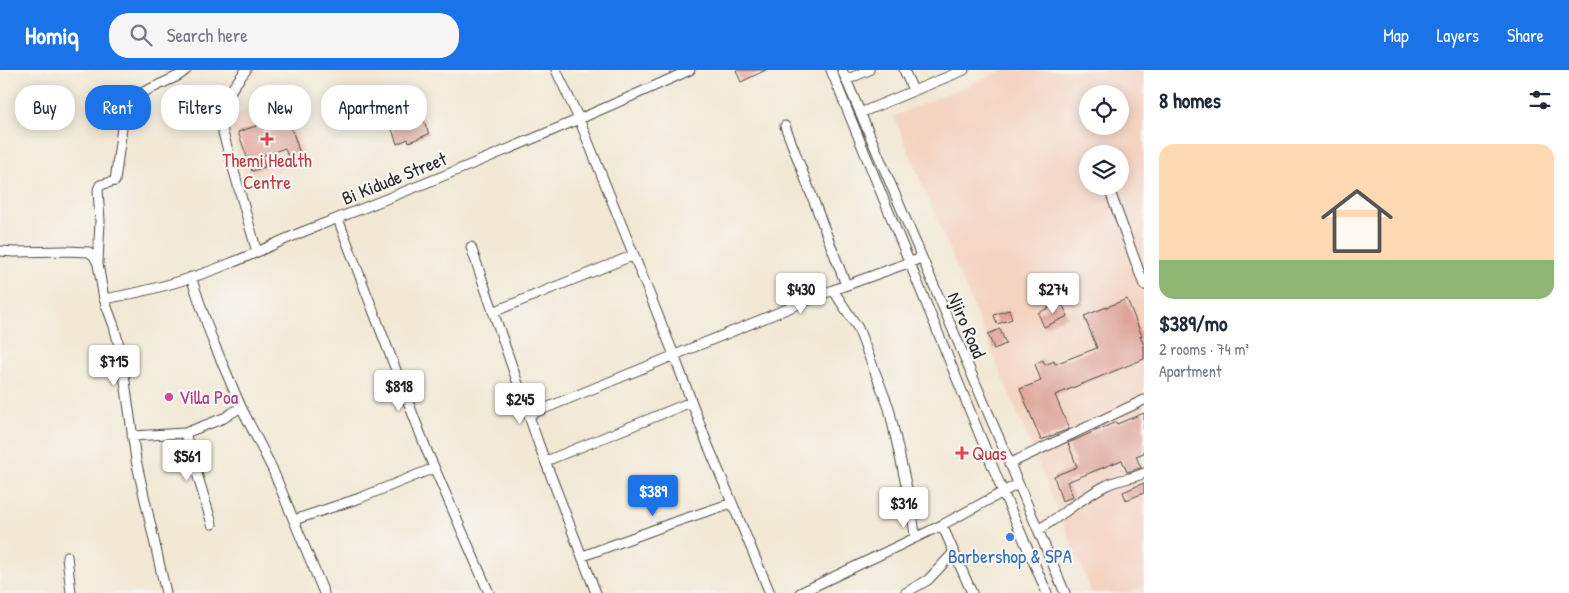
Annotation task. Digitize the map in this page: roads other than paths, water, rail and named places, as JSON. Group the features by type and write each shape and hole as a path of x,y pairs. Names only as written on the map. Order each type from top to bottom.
{"street":[{"path":"166,593 144,499 132,436 120,353 114,326 104,298 98,264 100,221 98,190 100,185 115,181 124,112 129,102 138,95 178,76 186,70"},
{"path":"246,70 223,105 222,121 223,133 257,252"},
{"path":"556,70 579,119 674,354 691,402 770,593"},
{"name":"Bi Kidude Street","path":"104,298 214,270 298,233 338,219 512,148 690,70"},
{"path":"831,70 1003,492 1047,593"},
{"name":"Njiro Road","path":"842,70 1065,593"},
{"path":"846,80 869,70"},
{"path":"904,70 913,90"},
{"path":"860,113 964,70"},
{"path":"786,126 846,285"},
{"path":"1111,195 1143,282"},
{"path":"338,219 434,468 489,593"},
{"path":"471,247 529,415 596,593"},
{"path":"0,251 89,252 94,256 98,264"},
{"path":"493,312 634,255"},
{"path":"529,415 833,290 921,258"},
{"path":"191,277 212,339 241,407 272,468 324,593"},
{"path":"833,290 858,328 889,408 912,511 915,536"},
{"path":"1009,464 1144,400"},
{"path":"546,462 691,402"},
{"path":"132,436 185,433 224,418 241,407"},
{"path":"185,433 212,524"},
{"path":"294,520 360,498 434,468"},
{"path":"1038,530 1089,495 1109,484 1144,473"},
{"path":"800,593 942,524 1018,484"},
{"path":"583,556 732,503"},
{"path":"942,524 972,593"},
{"path":"905,593 928,580 954,552"},
{"path":"67,556 71,593"}],"place":[{"name":"Themi Health Centre","path":"267,139"},
{"name":"Villa Poa","path":"169,397"},
{"name":"Quas","path":"962,453"},
{"name":"Barbershop & SPA","path":"1010,537"}]}
